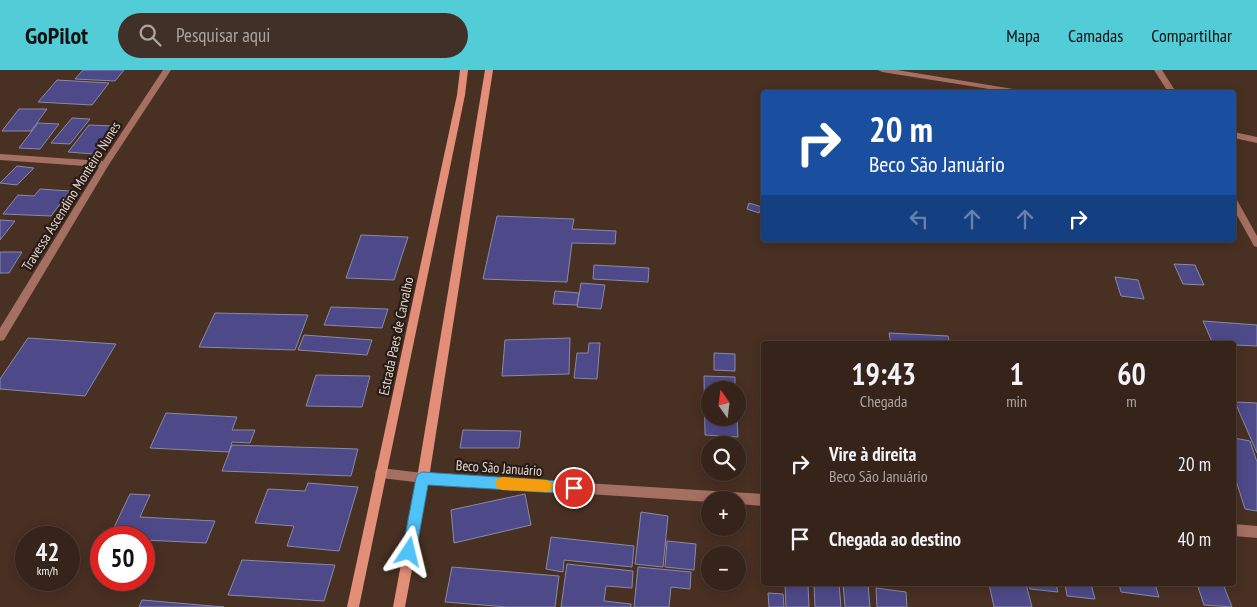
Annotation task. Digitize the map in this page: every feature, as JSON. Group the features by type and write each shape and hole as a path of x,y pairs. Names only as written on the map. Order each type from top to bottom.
{"main road":[{"name":"Estrada Paes de Carvalho","path":"353,607 461,95 464,70"},
{"path":"399,607 489,70"}],"street":[{"name":"Travessa Ascendino Monteiro Nunes","path":"0,337 104,164 167,70"},
{"path":"882,70 1007,90"},
{"path":"1158,70 1171,90"},
{"path":"1236,135 1257,140"},
{"path":"0,157 104,164"},
{"path":"1236,206 1257,244"},
{"name":"Beco São Januário","path":"381,473 422,478 761,500"},
{"path":"1236,530 1257,532"}],"building":[{"path":"83,70 124,70 115,81 75,79"},
{"path":"57,80 109,83 92,105 38,102"},
{"path":"19,109 47,109 31,131 2,131"},
{"path":"72,118 90,119 70,144 51,143"},
{"path":"38,123 59,124 40,149 19,148"},
{"path":"89,125 114,126 94,154 68,152"},
{"path":"17,166 34,168 17,185 0,183"},
{"path":"40,189 70,191 51,216 3,214 18,195 34,196"},
{"path":"749,203 761,207 759,213 747,209"},
{"path":"497,216 574,219 572,229 616,231 615,244 572,243 567,282 483,279"},
{"path":"0,220 15,221 0,240"},
{"path":"361,235 408,237 394,280 346,278"},
{"path":"0,252 22,252 9,273 0,273"},
{"path":"1174,264 1195,265 1204,285 1183,284"},
{"path":"594,265 649,268 648,282 593,279"},
{"path":"1115,277 1138,280 1144,299 1121,296"},
{"path":"581,283 605,285 601,309 577,307"},
{"path":"555,291 579,293 577,305 553,304"},
{"path":"331,307 388,309 382,328 324,325"},
{"path":"215,313 308,315 295,350 199,347"},
{"path":"1203,321 1257,325 1257,346 1236,345 1236,341 1212,341"},
{"path":"889,333 948,336 949,341 890,341"},
{"path":"304,335 372,340 367,355 298,350"},
{"path":"28,338 116,344 85,396 0,389 0,379"},
{"path":"570,338 569,374 502,376 505,340"},
{"path":"589,343 600,343 597,379 574,378 577,353 588,353"},
{"path":"714,353 735,354 735,371 714,370"},
{"path":"316,375 370,376 362,407 306,406"},
{"path":"704,376 735,377 735,381 704,381"},
{"path":"1236,402 1257,403 1257,453 1236,404"},
{"path":"166,413 237,417 232,430 255,430 250,443 232,442 229,452 150,448"},
{"path":"705,426 737,426 738,436 705,435"},
{"path":"463,430 521,431 519,448 460,448"},
{"path":"1236,438 1250,441 1257,462 1257,511 1245,509 1236,480"},
{"path":"232,445 358,449 351,476 222,471"},
{"path":"308,483 358,487 339,551 287,546 294,526 255,523 268,489 305,491"},
{"path":"130,494 150,495 140,517 215,521 206,543 155,541 155,526 115,526"},
{"path":"525,494 531,525 454,543 451,510"},
{"path":"641,512 668,516 663,567 635,564"},
{"path":"551,537 634,546 632,567 564,560 563,572 546,569"},
{"path":"667,541 696,544 694,570 665,567"},
{"path":"242,560 335,565 324,601 228,595"},
{"path":"567,564 633,571 632,588 606,586 604,601 631,604 631,607 561,607"},
{"path":"452,567 559,576 555,607 507,607 445,602"},
{"path":"638,567 691,572 690,589 671,587 669,607 634,607"},
{"path":"785,586 808,586 809,607 786,607"},
{"path":"814,586 839,586 841,607 815,607"},
{"path":"843,586 868,586 870,607 845,607"},
{"path":"989,586 1027,586 1032,607 994,607"},
{"path":"1029,586 1056,586 1058,592 1030,589"},
{"path":"1065,586 1092,586 1095,599 1067,596"},
{"path":"1120,586 1156,586 1159,597 1121,592"},
{"path":"1198,586 1224,586 1232,607 1204,605"},
{"path":"876,588 906,592 907,607 877,607"},
{"path":"768,593 783,594 784,607 769,607"},
{"path":"142,600 224,607 139,607"}],"slow traffic":[{"path":"502,483 547,486"}],"route":[{"path":"409,552 422,478 574,488"}]}
